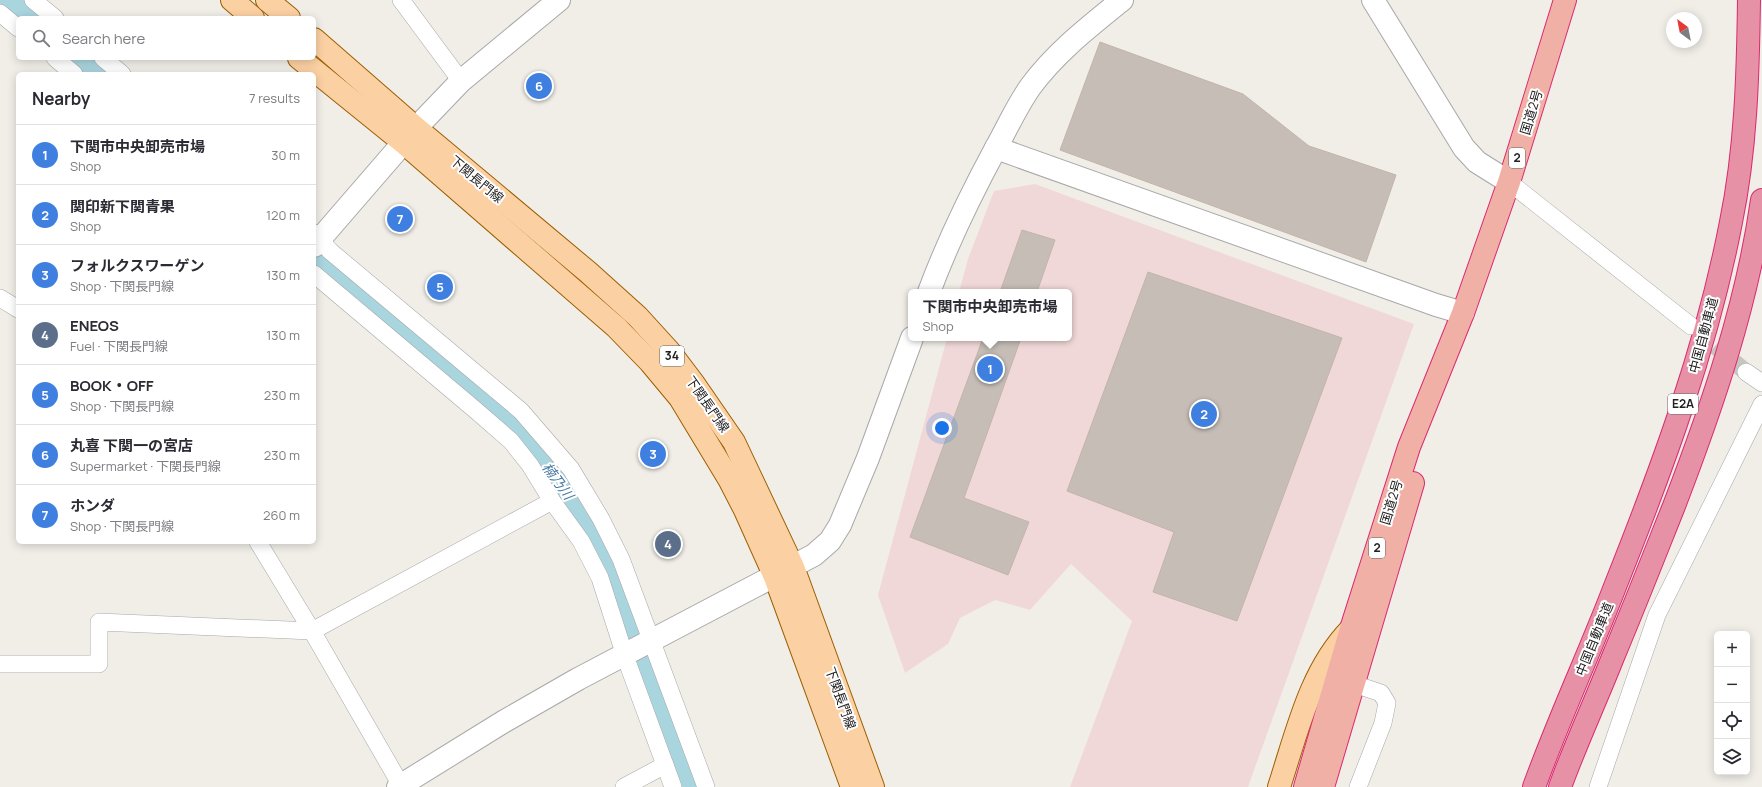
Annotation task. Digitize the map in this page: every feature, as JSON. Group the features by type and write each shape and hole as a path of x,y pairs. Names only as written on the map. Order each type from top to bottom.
{"highway":[{"name":"国道2号","path":"1305,787 1345,681 1463,313 1509,182 1565,0"},
{"name":"中国自動車道","path":"1534,787 1617,584 1697,363 1719,278 1734,206 1744,120 1749,0"},
{"name":"中国自動車道","path":"1560,787 1637,599 1696,447 1723,369 1745,287 1762,200"},
{"name":"国道2号","path":"1323,787 1345,681 1351,629 1409,446 1463,313"}],"main road":[{"path":"232,0 251,16"},
{"path":"267,0 287,16"},
{"name":"下関長門線","path":"316,41 410,136"},
{"name":"下関長門線","path":"302,60 410,136 588,272 638,317 668,350 734,442 784,572 874,787"},
{"name":"下関長門線","path":"784,572 852,787"},
{"path":"1279,787 1308,698 1333,651 1340,640 1351,629"}],"street":[{"path":"33,0 53,16"},
{"path":"401,0 461,81"},
{"path":"559,0 461,81 316,240 521,411 571,469 601,519 621,559 665,765 673,787"},
{"path":"930,289 941,258 964,210 1019,105 1032,86 1071,42 1122,0"},
{"path":"1373,0 1464,148 1477,162 1509,182 1691,326"},
{"path":"0,13 16,26"},
{"path":"57,60 72,72"},
{"path":"105,60 120,72"},
{"path":"996,148 1428,302 1463,313"},
{"path":"316,276 474,408 511,441 530,465 552,501 581,541 639,648 706,787"},
{"path":"0,298 16,308"},
{"path":"259,544 312,631 401,786 502,722 578,679 814,555 830,541 840,525 868,458 911,341"},
{"path":"1746,372 1762,383"},
{"path":"1598,787 1657,615 1762,404"},
{"path":"0,664 99,664 99,622 312,631 552,501"},
{"path":"1345,681 1380,693 1387,703 1383,723 1358,787"},
{"path":"624,787 665,765"}],"shaded area":[{"path":"1035,184 1414,324 1248,787 1070,787 1132,621 1071,564 1030,610 995,600 960,618 948,644 905,673 878,595 946,341 1072,341 1072,289 960,289 968,259 994,191"}],"building":[{"path":"1100,42 1243,94 1309,146 1396,175 1366,262 1060,150"},
{"path":"1022,230 1055,240 1038,289 1001,289"},
{"path":"1148,272 1342,338 1237,621 1153,592 1174,532 1067,491"},
{"path":"982,341 1020,341 964,498 1029,522 1008,575 910,537"}],"waterway":[{"name":"楠乃川","path":"9,0 29,16"},
{"name":"楠乃川","path":"81,60 96,72"},
{"name":"楠乃川","path":"316,257 509,420 559,479 592,531 608,565 690,787"}],"tunnel":[{"path":"1696,330 1746,372"}],"place":[{"name":"丸喜 下関一の宮店","path":"539,86"},
{"name":"ホンダ","path":"400,219"},
{"name":"BOOK・OFF","path":"440,287"},
{"name":"下関市中央卸売市場","path":"990,369"},
{"name":"関印新下関青果","path":"1204,414"},
{"name":"フォルクスワーゲン","path":"653,454"},
{"name":"ENEOS","path":"668,544"}]}
